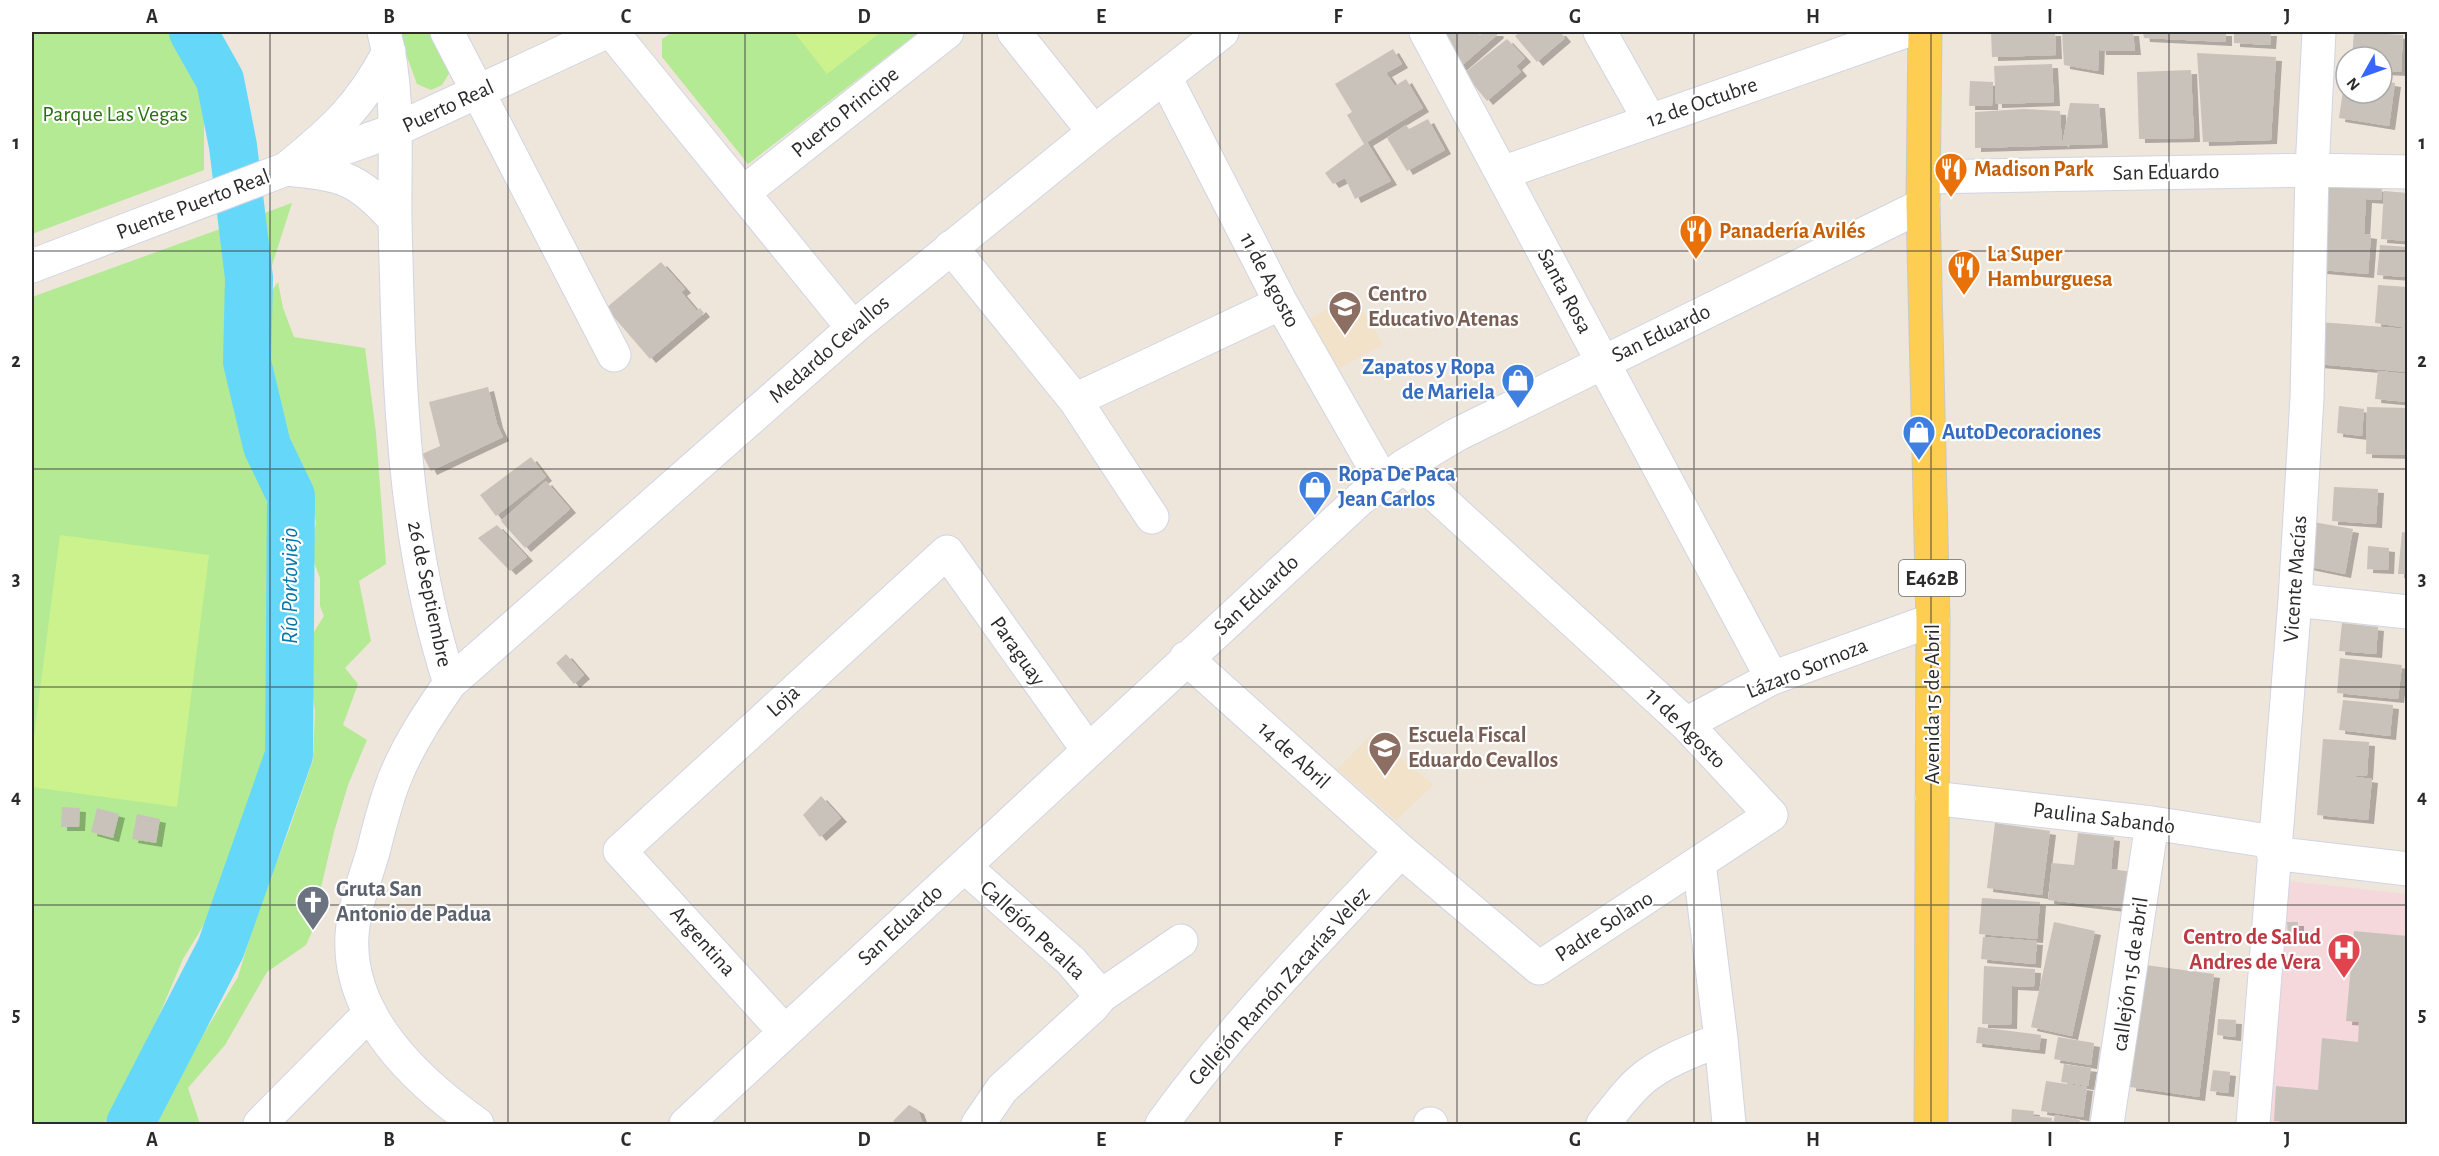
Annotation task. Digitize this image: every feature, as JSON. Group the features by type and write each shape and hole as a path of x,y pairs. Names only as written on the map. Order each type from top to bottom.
{"main road":[{"name":"Avenida 15 de Abril","path":"1925,32 1924,191 1933,620 1931,1125"}],"street":[{"path":"447,32 614,355"},
{"name":"Puerto Real","path":"286,169 395,130 606,32"},
{"path":"612,32 853,328"},
{"name":"Puerto Principe","path":"743,193 947,32"},
{"path":"1014,32 1094,132"},
{"name":"Medardo Cevallos","path":"450,683 853,328 1094,132 1222,32"},
{"name":"Santa Rosa","path":"1426,32 1772,678"},
{"path":"1600,32 1650,121"},
{"name":"12 de Octubre","path":"1502,173 1903,32"},
{"name":"Vicente Macías","path":"2253,1125 2295,600 2307,398 2312,170 2319,32"},
{"path":"286,169 325,137 360,101 374,82 387,42"},
{"name":"26 de Septiembre","path":"387,42 395,130 395,220 403,421 410,501 435,640 450,683 410,747 397,773 357,908 352,935 352,957 357,979 370,1013 390,1045 459,1119"},
{"name":"11 de Agosto","path":"1165,77 1281,303 1393,473 1686,724 1771,815 1699,863"},
{"path":"286,169 330,173 354,182 376,199 395,220"},
{"name":"Puente Puerto Real","path":"32,266 286,169"},
{"name":"San Eduardo","path":"686,1125 1186,658 1393,473 1456,435 1603,362 1924,191 2312,170 2408,172"},
{"path":"951,247 1075,400 1152,517"},
{"path":"1075,400 1281,303"},
{"name":"Paraguay","path":"947,552 1088,750"},
{"name":"Loja","path":"620,850 947,552"},
{"path":"2295,600 2408,612"},
{"name":"Lázaro Sornoza","path":"1686,724 1772,678 1933,620"},
{"name":"14 de Abril","path":"1186,658 1401,851"},
{"name":"Paulina Sabando","path":"1932,798 2152,823 2274,848 2408,869"},
{"name":"callejón 15 de abril","path":"2107,1125 2152,823"},
{"name":"Argentina","path":"620,850 785,1032"},
{"name":"Padre Solano","path":"1401,851 1539,968 1699,863"},
{"name":"Cellejón Ramón Zacarías Velez","path":"1161,1125 1187,1089 1282,978 1401,851"},
{"path":"1699,863 1721,1039 1729,1125"},
{"name":"Callejón Peralta","path":"963,866 1071,962 1101,996"},
{"path":"978,1125 1002,1089 1093,1006 1101,996 1181,941"},
{"path":"260,1125 370,1013"},
{"path":"1603,1125 1630,1090 1646,1076 1662,1066 1721,1039"}],"shaded area":[{"name":"Centro Educativo Atenas","path":"1354,294 1383,345 1332,372 1304,322"},
{"name":"Escuela Fiscal Eduardo Cevallos","path":"1372,734 1433,785 1396,820 1338,769"},
{"name":"Centro de Salud Andres de Vera","path":"2289,881 2407,894 2407,1124 2269,1124"}],"green space":[{"name":"Parque Las Vegas","path":"32,32 171,32 204,102 204,170 32,234"},
{"path":"398,32 430,32 450,72 442,85 431,90 417,84"},
{"path":"673,32 919,32 748,164 662,57 662,39"},
{"path":"794,32 881,32 827,74"},
{"path":"292,203 236,377 266,495 275,588 272,754 240,865 183,959 149,1039 104,1124 32,1124 32,297"},
{"path":"278,282 283,308 294,337 365,348 376,433 386,564 359,581 371,641 345,668 358,684 343,725 367,740 348,785 334,832 320,892 318,918 306,945 267,972 225,1045 188,1088 200,1124 149,1124 238,977 259,907 313,760 315,711 310,675 314,632 324,616 320,606 320,578 311,554 316,522 305,476 273,430 262,357 259,309"},
{"path":"60,535 209,555 177,807 32,787 32,752"}],"building":[{"path":"1442,32 1477,32 1480,35 1483,32 1497,32 1498,34 1458,69"},
{"path":"1520,32 1560,32 1565,38 1537,62 1515,36"},
{"path":"1991,32 2055,32 2056,55 1992,57"},
{"path":"2062,32 2133,32 2135,51 2100,51 2099,41 2098,71 2064,65"},
{"path":"2143,32 2226,32 2226,42 2144,38"},
{"path":"2234,32 2271,32 2270,45 2234,43"},
{"path":"2354,32 2403,35 2401,72 2394,72 2394,45 2353,45"},
{"path":"1507,39 1525,58 1516,66 1521,72 1487,101 1464,73"},
{"path":"1393,49 1402,64 1386,73 1395,86 1406,79 1423,108 1367,142 1391,181 1355,199 1345,178 1333,184 1325,173 1364,144 1347,115 1352,112 1335,84"},
{"path":"2197,53 2276,57 2271,140 2203,142"},
{"path":"2052,64 2054,102 1996,104 1994,66"},
{"path":"2191,70 2194,138 2139,139 2137,72"},
{"path":"1970,81 1993,82 1992,106 1969,106"},
{"path":"2070,103 2099,104 2102,144 1975,148 1975,112 2024,109 2060,111 2062,145"},
{"path":"2341,105 2392,105 2389,126 2339,118"},
{"path":"1428,119 1445,150 1407,171 1387,138 1406,125 1409,129"},
{"path":"2329,184 2382,188 2381,200 2366,199 2364,234 2371,235 2368,274 2321,270"},
{"path":"2384,191 2408,193 2408,241 2381,239"},
{"path":"2380,245 2408,247 2406,277 2377,275"},
{"path":"661,262 685,289 681,292 697,311 700,308 704,313 650,359 606,308"},
{"path":"2378,285 2408,287 2408,328 2375,323"},
{"path":"2320,322 2408,329 2408,372 2317,364"},
{"path":"2378,371 2408,374 2408,402 2375,399"},
{"path":"488,387 497,424 503,437 431,471 422,454 440,446 429,402"},
{"path":"2339,406 2364,409 2362,436 2337,433"},
{"path":"2367,407 2408,408 2408,455 2366,454"},
{"path":"531,457 546,477 496,516 480,495"},
{"path":"546,481 570,509 525,548 501,521"},
{"path":"2334,487 2378,489 2376,524 2332,521"},
{"path":"2313,522 2353,529 2345,574 2306,566"},
{"path":"497,525 527,557 510,571 478,538"},
{"path":"2402,532 2408,533 2408,574 2398,574"},
{"path":"2368,546 2389,548 2388,570 2367,569"},
{"path":"2342,623 2378,627 2376,654 2339,651"},
{"path":"566,654 584,675 574,684 556,663"},
{"path":"2340,658 2402,665 2398,699 2337,693"},
{"path":"2343,700 2393,705 2390,736 2339,730"},
{"path":"2323,739 2369,742 2367,776 2342,775 2372,779 2368,820 2317,815"},
{"path":"821,796 841,818 820,837 803,815"},
{"path":"62,807 80,808 79,827 61,827"},
{"path":"97,808 119,814 113,838 91,832"},
{"path":"137,814 160,819 156,843 132,839"},
{"path":"1995,823 2050,831 2042,895 1987,888"},
{"path":"2078,833 2114,837 2111,869 2133,872 2129,909 2048,900 2052,863 2074,865"},
{"path":"1982,898 2040,902 2037,939 1979,934"},
{"path":"2054,922 2095,931 2072,1036 2031,1027"},
{"path":"2287,922 2298,922 2298,936 2288,936"},
{"path":"2354,931 2408,936 2408,1124 2314,1124 2274,1121 2276,1086 2318,1090 2322,1038 2358,1042 2359,1022 2346,1021"},
{"path":"1983,937 2037,941 2035,964 1981,959"},
{"path":"2145,965 2214,974 2199,1097 2130,1087"},
{"path":"1984,966 2035,969 2034,987 2012,986 2011,1025 1982,1024"},
{"path":"2218,1019 2236,1020 2235,1037 2217,1035"},
{"path":"1978,1027 2041,1035 2039,1050 1976,1043"},
{"path":"2058,1037 2094,1043 2091,1065 2054,1059"},
{"path":"2064,1064 2091,1068 2088,1086 2061,1082"},
{"path":"2213,1070 2230,1072 2228,1093 2210,1091"},
{"path":"2046,1081 2087,1087 2083,1117 2041,1111"},
{"path":"909,1105 918,1110 923,1124 897,1124 893,1121"},
{"path":"2012,1109 2034,1111 2033,1116 2052,1118 2051,1124 2011,1124"},
{"path":"2055,1115 2080,1120 2079,1124 2053,1124"}],"waterway":[{"name":"Río Portoviejo","path":"130,1124 221,948 289,755 291,496 267,446 247,362 249,278 233,146 220,80 193,32"}],"place":[{"name":"Madison Park","path":"1951,198"},
{"name":"Panadería Avilés","path":"1696,260"},
{"name":"La Super Hamburguesa","path":"1964,296"},
{"name":"Centro Educativo Atenas","path":"1345,336"},
{"name":"Zapatos y Ropa de Mariela","path":"1518,409"},
{"name":"AutoDecoraciones","path":"1919,461"},
{"name":"Ropa De Paca Jean Carlos","path":"1315,516"},
{"name":"Escuela Fiscal Eduardo Cevallos","path":"1385,777"},
{"name":"Gruta San Antonio de Padua","path":"313,931"},
{"name":"Centro de Salud Andres de Vera","path":"2344,979"}]}
